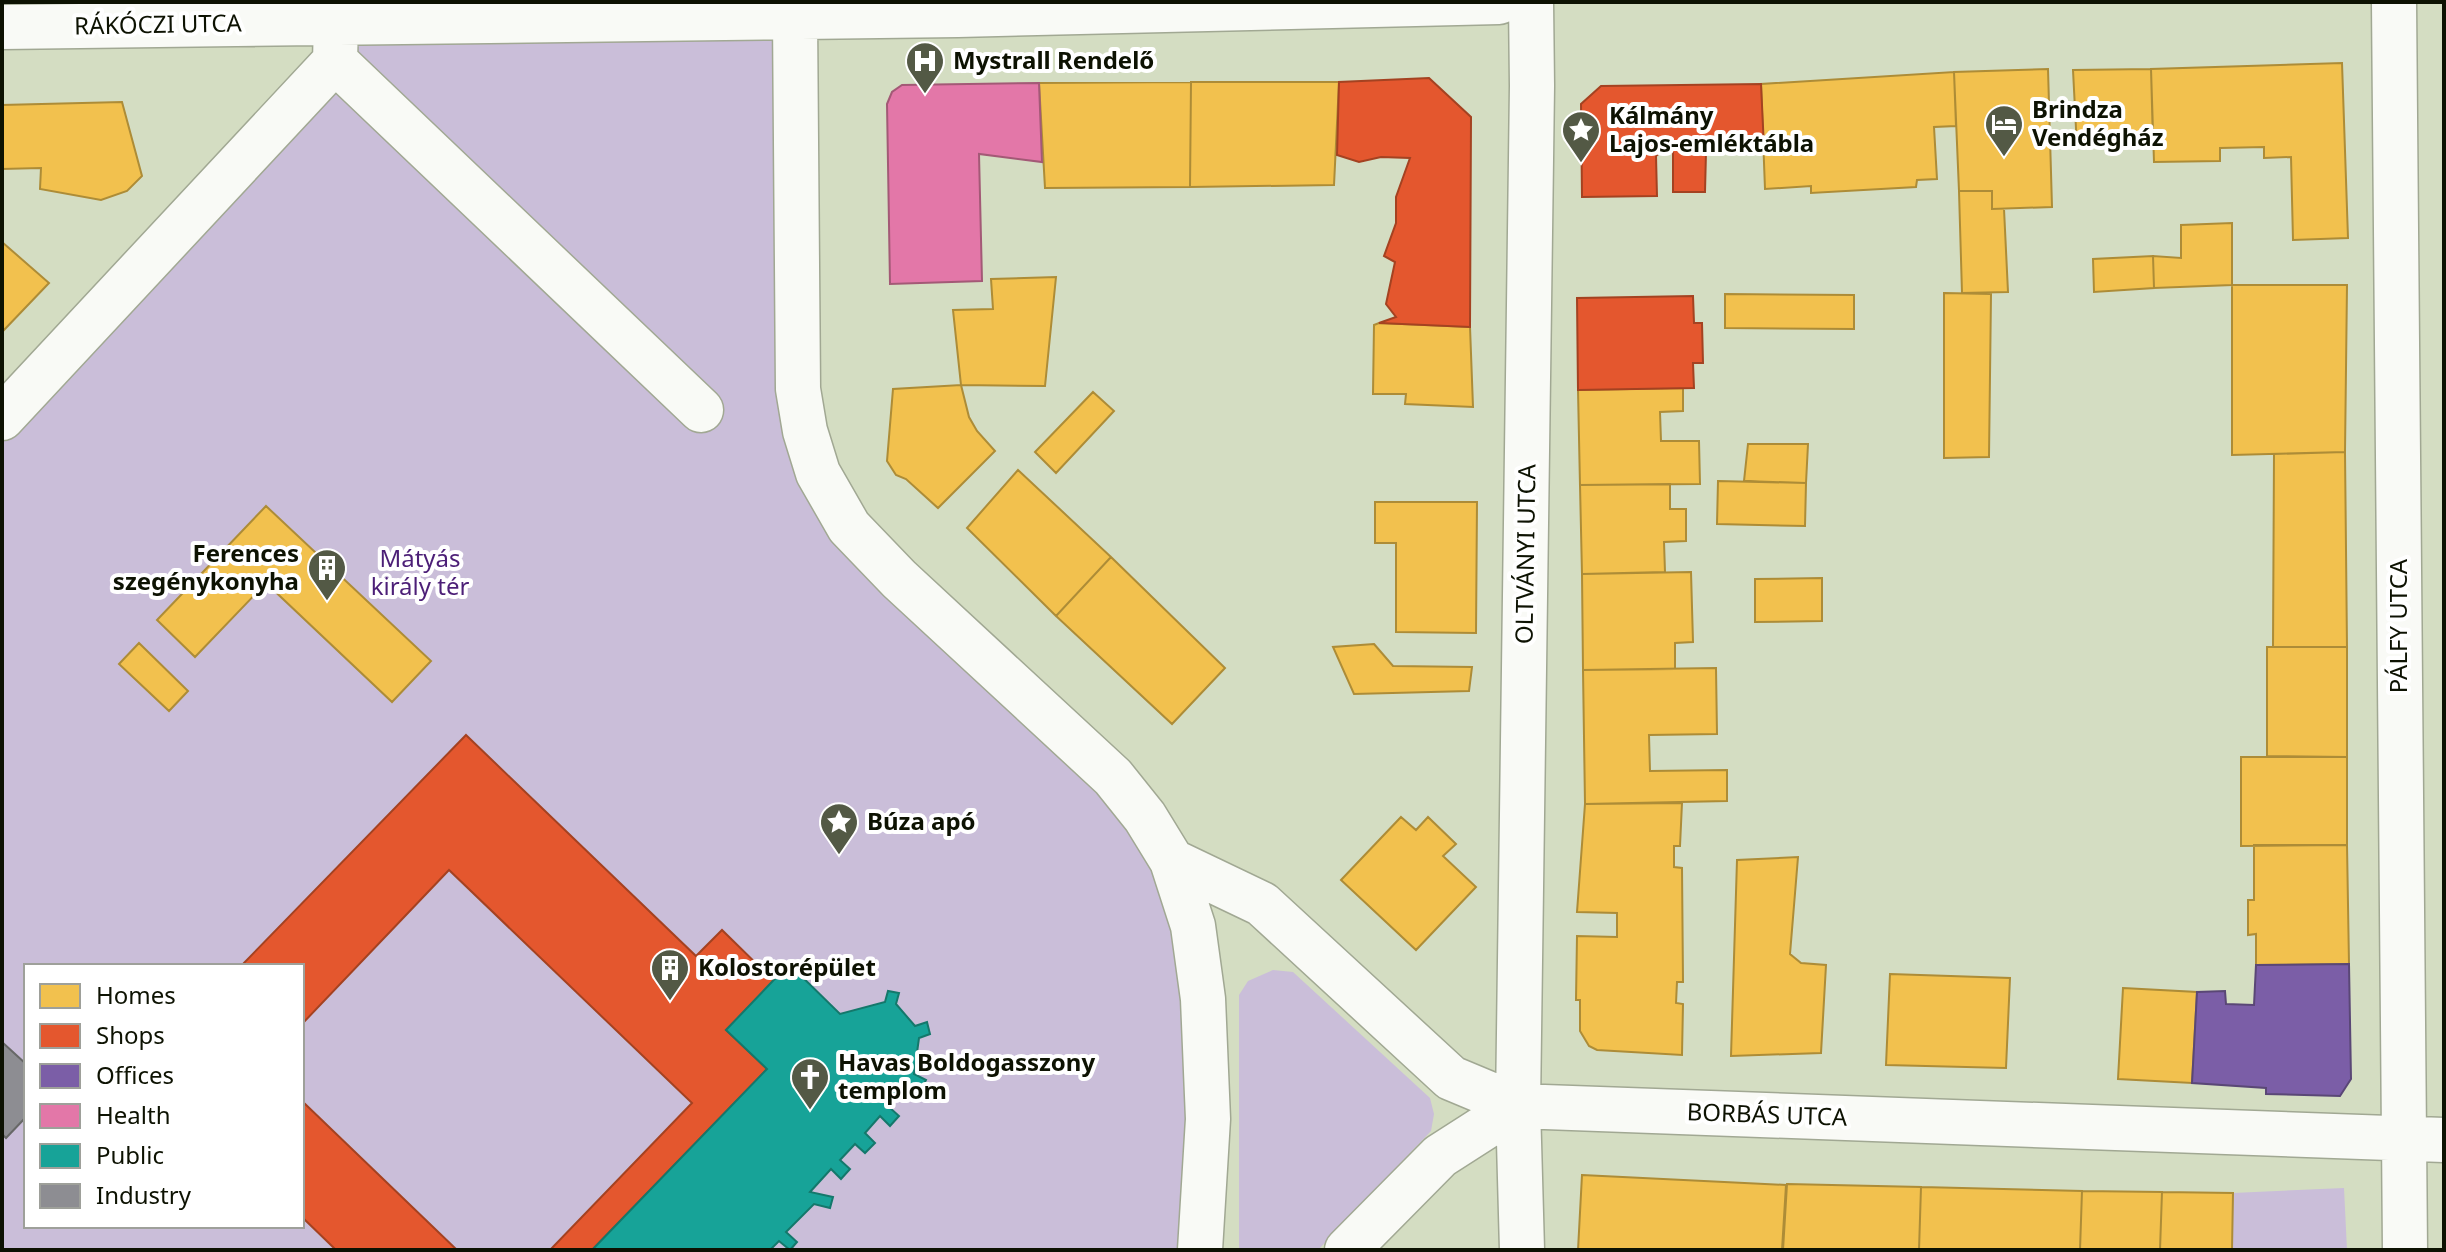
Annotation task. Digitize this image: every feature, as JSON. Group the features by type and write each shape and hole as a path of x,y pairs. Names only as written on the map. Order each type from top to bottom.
{"street":[{"name":"RÁKÓCZI UTCA","path":"2,27 335,41 796,10 1499,2"},
{"name":"OLTVÁNYI UTCA","path":"1522,1250 1518,1106 1531,2"},
{"name":"PÁLFY UTCA","path":"2394,2 2424,1139 2405,1250"},
{"path":"796,10 798,389 805,431 818,473 849,527 899,579 1113,777 1145,817 1172,861 1193,926 1203,999 1208,1119 1200,1250"},
{"path":"2,418 335,41 701,410"},
{"name":"BORBÁS UTCA","path":"1172,861 1262,904 1451,1078 1518,1106 2424,1139"},
{"path":"1347,1250 1440,1156 1518,1106"}],"green space":[{"name":"Mátyás király tér","path":"795,17 818,473 1172,861 1200,1250 2,1250 2,418 335,61 336,22"},
{"path":"1273,970 1293,972 1430,1098 1434,1114 1431,1131 1318,1250 1239,1250 1239,995 1248,981"},
{"path":"2344,1188 2347,1250 2232,1250 2233,1193"}],"building: Homes":[{"path":"2342,63 2348,238 2293,240 2291,157 2264,158 2264,147 2220,148 2220,161 2154,162 2151,69"},
{"name":"Brindza Vendégház","path":"2048,69 2052,207 1992,209 1992,191 1959,191 1954,72"},
{"path":"2151,69 2153,143 2077,148 2073,70"},
{"path":"1954,72 1956,126 1934,127 1937,179 1917,180 1916,187 1811,193 1811,186 1765,189 1761,84"},
{"path":"1191,82 1190,187 1045,188 1039,83"},
{"path":"1191,82 1339,82 1334,185 1190,187"},
{"path":"122,102 142,176 127,191 101,200 40,189 41,168 2,169 2,105"},
{"path":"1959,191 1992,191 1992,209 2004,209 2008,292 1962,293"},
{"path":"2232,223 2232,285 2154,288 2153,256 2181,258 2181,225"},
{"path":"2,242 49,283 4,330 2,328"},
{"path":"2153,256 2154,288 2094,292 2093,259"},
{"path":"1056,277 1045,386 961,385 953,310 993,309 991,279"},
{"path":"2232,285 2347,285 2345,452 2232,455"},
{"path":"1944,293 1991,294 1989,457 1944,458"},
{"path":"1725,294 1854,295 1854,329 1725,328"},
{"path":"1374,325 1470,327 1473,407 1405,404 1406,394 1373,394"},
{"path":"961,385 969,417 995,451 938,508 906,479 896,475 887,461 893,389"},
{"path":"1683,388 1683,411 1660,412 1661,441 1699,441 1700,484 1580,485 1578,390"},
{"path":"1093,392 1114,411 1056,473 1035,452"},
{"path":"1748,444 1808,444 1806,483 1744,481"},
{"path":"2345,452 2347,647 2273,647 2274,454"},
{"path":"1018,470 1111,557 1056,616 967,528"},
{"path":"1718,481 1806,483 1805,526 1717,524"},
{"path":"1670,484 1670,509 1686,509 1686,541 1664,542 1665,572 1582,574 1580,485"},
{"path":"1375,502 1477,502 1476,633 1396,632 1396,543 1375,543"},
{"name":"Ferences szegénykonyha","path":"266,506 431,661 392,702 266,583 195,657 157,620"},
{"path":"1111,557 1225,668 1172,724 1056,616"},
{"path":"1691,572 1693,642 1675,643 1675,669 1583,670 1582,574"},
{"path":"1822,578 1822,621 1755,622 1755,579"},
{"path":"139,643 188,691 169,711 119,664"},
{"path":"1374,644 1393,666 1472,667 1469,691 1354,694 1333,647"},
{"path":"2267,647 2347,647 2347,757 2267,756"},
{"path":"1716,668 1717,734 1649,735 1650,771 1727,770 1727,801 1585,804 1583,670"},
{"path":"2241,757 2347,757 2347,845 2241,846"},
{"path":"1682,803 1680,846 1674,846 1674,867 1682,868 1683,982 1677,982 1676,1003 1683,1004 1682,1055 1597,1050 1589,1046 1580,1031 1580,1000 1576,1000 1577,936 1617,937 1617,913 1577,912 1585,804"},
{"path":"1401,817 1416,830 1428,817 1456,844 1443,856 1476,887 1416,950 1341,880"},
{"path":"2254,845 2347,845 2349,964 2256,965 2256,934 2248,935 2248,900 2254,900"},
{"path":"1798,857 1790,954 1801,963 1826,965 1821,1053 1731,1056 1737,860"},
{"path":"1890,974 2010,978 2006,1068 1886,1065"},
{"path":"2123,988 2197,992 2192,1083 2118,1079"},
{"path":"1582,1175 1786,1185 1782,1250 1578,1250"},
{"path":"1787,1184 1921,1187 1919,1250 1783,1250"},
{"path":"1921,1187 2082,1191 2080,1250 1919,1250"},
{"path":"2082,1191 2162,1192 2160,1250 2080,1250"},
{"path":"2162,1192 2233,1193 2232,1250 2160,1250"}],"building: Shops":[{"path":"1429,78 1471,117 1470,327 1379,323 1396,317 1386,304 1395,262 1384,256 1396,223 1396,197 1410,158 1381,157 1359,162 1337,155 1339,82"},
{"path":"1761,84 1764,148 1706,152 1705,192 1673,192 1673,153 1661,152 1656,156 1657,196 1582,197 1581,104 1601,86"},
{"path":"1693,296 1694,323 1702,323 1703,363 1693,363 1694,388 1578,390 1577,298"},
{"name":"Kolostorépület","path":"466,735 696,956 722,930 774,981 726,1030 767,1069 592,1250 550,1250 692,1103 449,870 304,1022 304,964 243,964"},
{"path":"304,1103 457,1250 336,1250 304,1219"}],"building: Offices":[{"path":"2349,964 2351,1079 2340,1096 2266,1094 2266,1088 2192,1083 2197,992 2225,991 2226,1004 2254,1005 2256,965"}],"building: Health":[{"path":"1039,83 1042,162 979,154 982,281 890,284 887,104 892,92 902,85"}],"building: Public":[{"name":"Havas Boldogasszony templom","path":"789,964 840,1014 885,1002 888,991 899,993 896,1004 915,1026 927,1022 930,1034 919,1038 914,1074 926,1080 920,1092 908,1086 889,1107 899,1116 890,1126 880,1116 865,1133 875,1143 865,1153 855,1144 840,1160 850,1169 841,1179 831,1169 810,1192 833,1197 830,1208 814,1204 786,1232 797,1242 790,1250 779,1241 770,1250 592,1250 767,1069 726,1030"}],"building: Industry":[{"path":"2,1042 24,1062 24,1119 6,1138 2,1134"}],"place":[{"name":"Mystrall Rendelő","path":"925,95"},
{"name":"Brindza Vendégház","path":"2004,158"},
{"name":"Kálmány Lajos-emléktábla","path":"1581,164"},
{"name":"Ferences szegénykonyha","path":"327,602"},
{"name":"Búza apó","path":"839,856"},
{"name":"Kolostorépület","path":"670,1002"},
{"name":"Havas Boldogasszony templom","path":"810,1111"}]}
